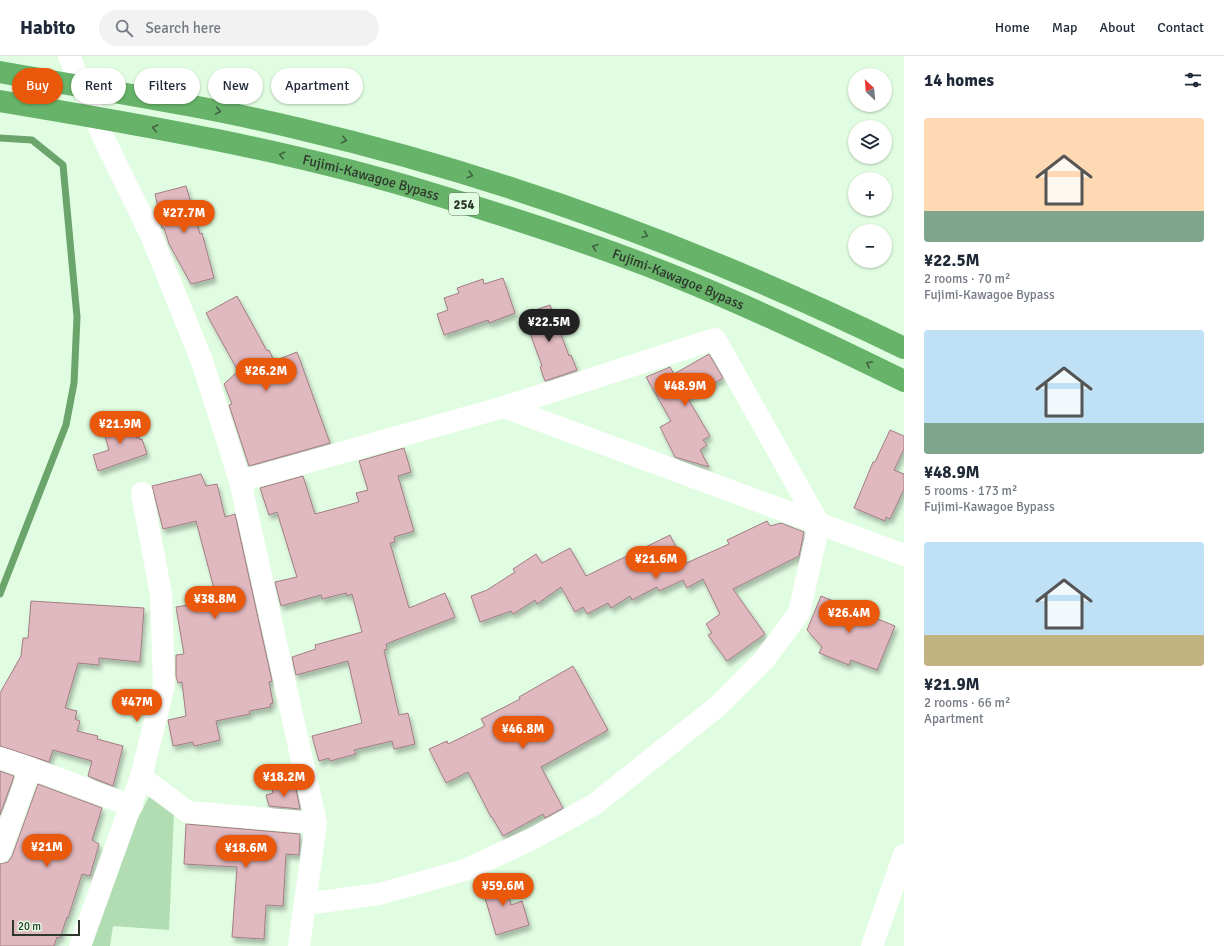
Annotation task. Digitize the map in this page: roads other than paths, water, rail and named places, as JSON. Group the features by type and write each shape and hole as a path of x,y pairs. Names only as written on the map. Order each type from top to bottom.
{"highway":[{"name":"Fujimi-Kawagoe Bypass","path":"0,72 71,85"},
{"name":"Fujimi-Kawagoe Bypass","path":"126,95 252,118 401,154 586,212 738,271 832,313 904,348"},
{"name":"Fujimi-Kawagoe Bypass","path":"0,101 94,116 230,142 429,192 527,223 670,274 813,336 904,381"}],"street":[{"path":"69,56 74,68"},
{"path":"89,104 160,257 202,361 240,481 316,823 299,946"},
{"path":"240,481 504,407 715,339 819,524 799,613 764,660 718,706 595,804 534,838 465,870 379,894 306,904"},
{"path":"504,407 904,555"},
{"path":"80,946 95,902 132,806 141,777 164,685 161,594 142,493"},
{"path":"0,758 132,806"},
{"path":"0,852 30,768"},
{"path":"141,777 188,812 316,823"},
{"path":"872,946 904,855"}],"waterway":[{"path":"0,138 32,140 63,165 77,317 74,383 66,425 0,594"}]}
